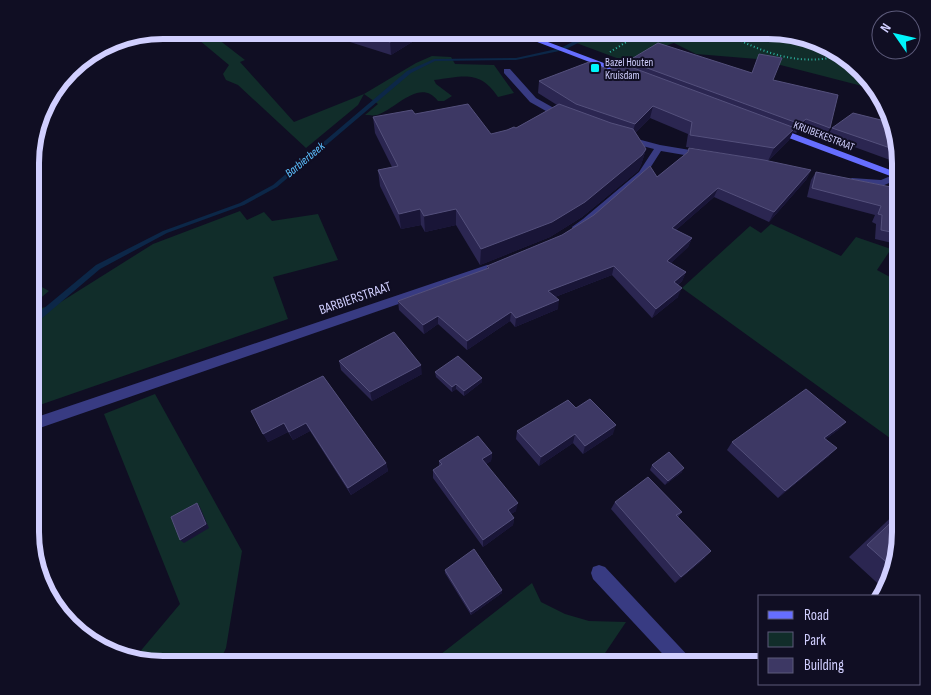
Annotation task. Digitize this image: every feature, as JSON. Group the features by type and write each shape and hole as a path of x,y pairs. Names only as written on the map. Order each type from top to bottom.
{"main road":[{"path":"534,39 641,78"},
{"name":"KRUIBEKESTRAAT","path":"769,127 892,173"}],"street":[{"path":"506,71 532,100 570,120"},
{"path":"621,138 659,148 707,156"},
{"path":"563,236 587,221 642,174 659,148"},
{"path":"840,179 882,183 892,179"},
{"name":"BARBIERSTRAAT","path":"39,422 501,264"},
{"path":"599,574 676,656"}],"path":[{"path":"595,61 631,39"},
{"path":"737,39 758,50 793,59 828,60 834,58"}],"green space":[{"path":"218,39 245,60 240,62 294,122 364,94 358,105 306,148 238,85 226,80 223,74 229,65 199,40"},
{"path":"572,39 777,39 793,41 823,51 844,64 867,87 757,59 696,54 674,43 662,47 638,66 571,41"},
{"path":"432,56 451,57 455,64 494,65 514,93 498,97 484,82 470,77 434,80 436,84 452,96 444,101 438,101 431,94 424,92 416,93 377,115 365,115 378,104 364,94 416,63"},
{"path":"240,211 247,220 264,212 272,221 318,214 338,260 273,277 288,319 39,405 39,308 56,305 153,244"},
{"path":"771,224 841,256 856,237 891,249 877,270 892,278 892,440 682,288 750,226 761,233"},
{"path":"39,285 49,291 39,299"},
{"path":"155,394 242,551 226,648 222,656 154,656 138,654 180,604 104,414"},
{"path":"532,583 541,602 565,614 589,621 626,622 603,656 439,656"}],"building":[{"path":"380,39 395,39 390,42"},
{"path":"658,43 752,73 759,54 782,58 773,80 838,95 830,128 806,119 800,124 628,61"},
{"path":"589,62 609,70 620,63 795,128 774,148 690,135 692,122 653,106 635,124 576,104 539,81"},
{"path":"468,104 491,134 516,128 559,104 633,129 646,149 642,155 585,202 552,222 481,249 456,209 424,216 420,209 399,214 378,170 398,166 373,117 412,110 415,114"},
{"path":"853,113 881,120 884,117 891,148 832,128"},
{"path":"689,148 764,160 811,170 774,212 718,188 672,228 692,238 667,261 686,272 674,282 682,288 656,309 614,266 548,291 559,300 516,318 511,312 467,341 438,316 423,325 398,301 489,268 487,266 562,235 594,215 650,166 657,177 688,152"},
{"path":"816,172 892,187 892,232 881,230 882,215 878,214 881,206 812,188"},
{"path":"394,332 421,365 370,392 339,361"},
{"path":"458,356 482,378 464,391 456,384 452,387 435,372"},
{"path":"323,376 386,463 348,488 306,423 289,432 284,423 263,434 251,411"},
{"path":"806,389 846,422 824,438 837,448 785,491 732,442"},
{"path":"590,399 616,425 585,446 575,434 541,457 517,431 568,400 576,408"},
{"path":"478,436 492,453 482,459 518,503 508,510 514,518 483,540 433,470 442,464 439,461"},
{"path":"669,452 684,468 668,481 652,465"},
{"path":"648,477 682,512 676,515 711,551 681,577 615,502"},
{"path":"197,503 206,524 180,540 171,517"},
{"path":"892,521 892,541 888,564 867,545"},
{"path":"474,549 502,590 471,612 445,570"}],"waterway":[{"name":"Barbierbeek","path":"39,316 98,267 165,232 242,204 275,186 409,72 434,60 516,59 562,49 579,39"}],"place":[{"name":"Bazel Houten Kruisdam","path":"595,68"}]}
